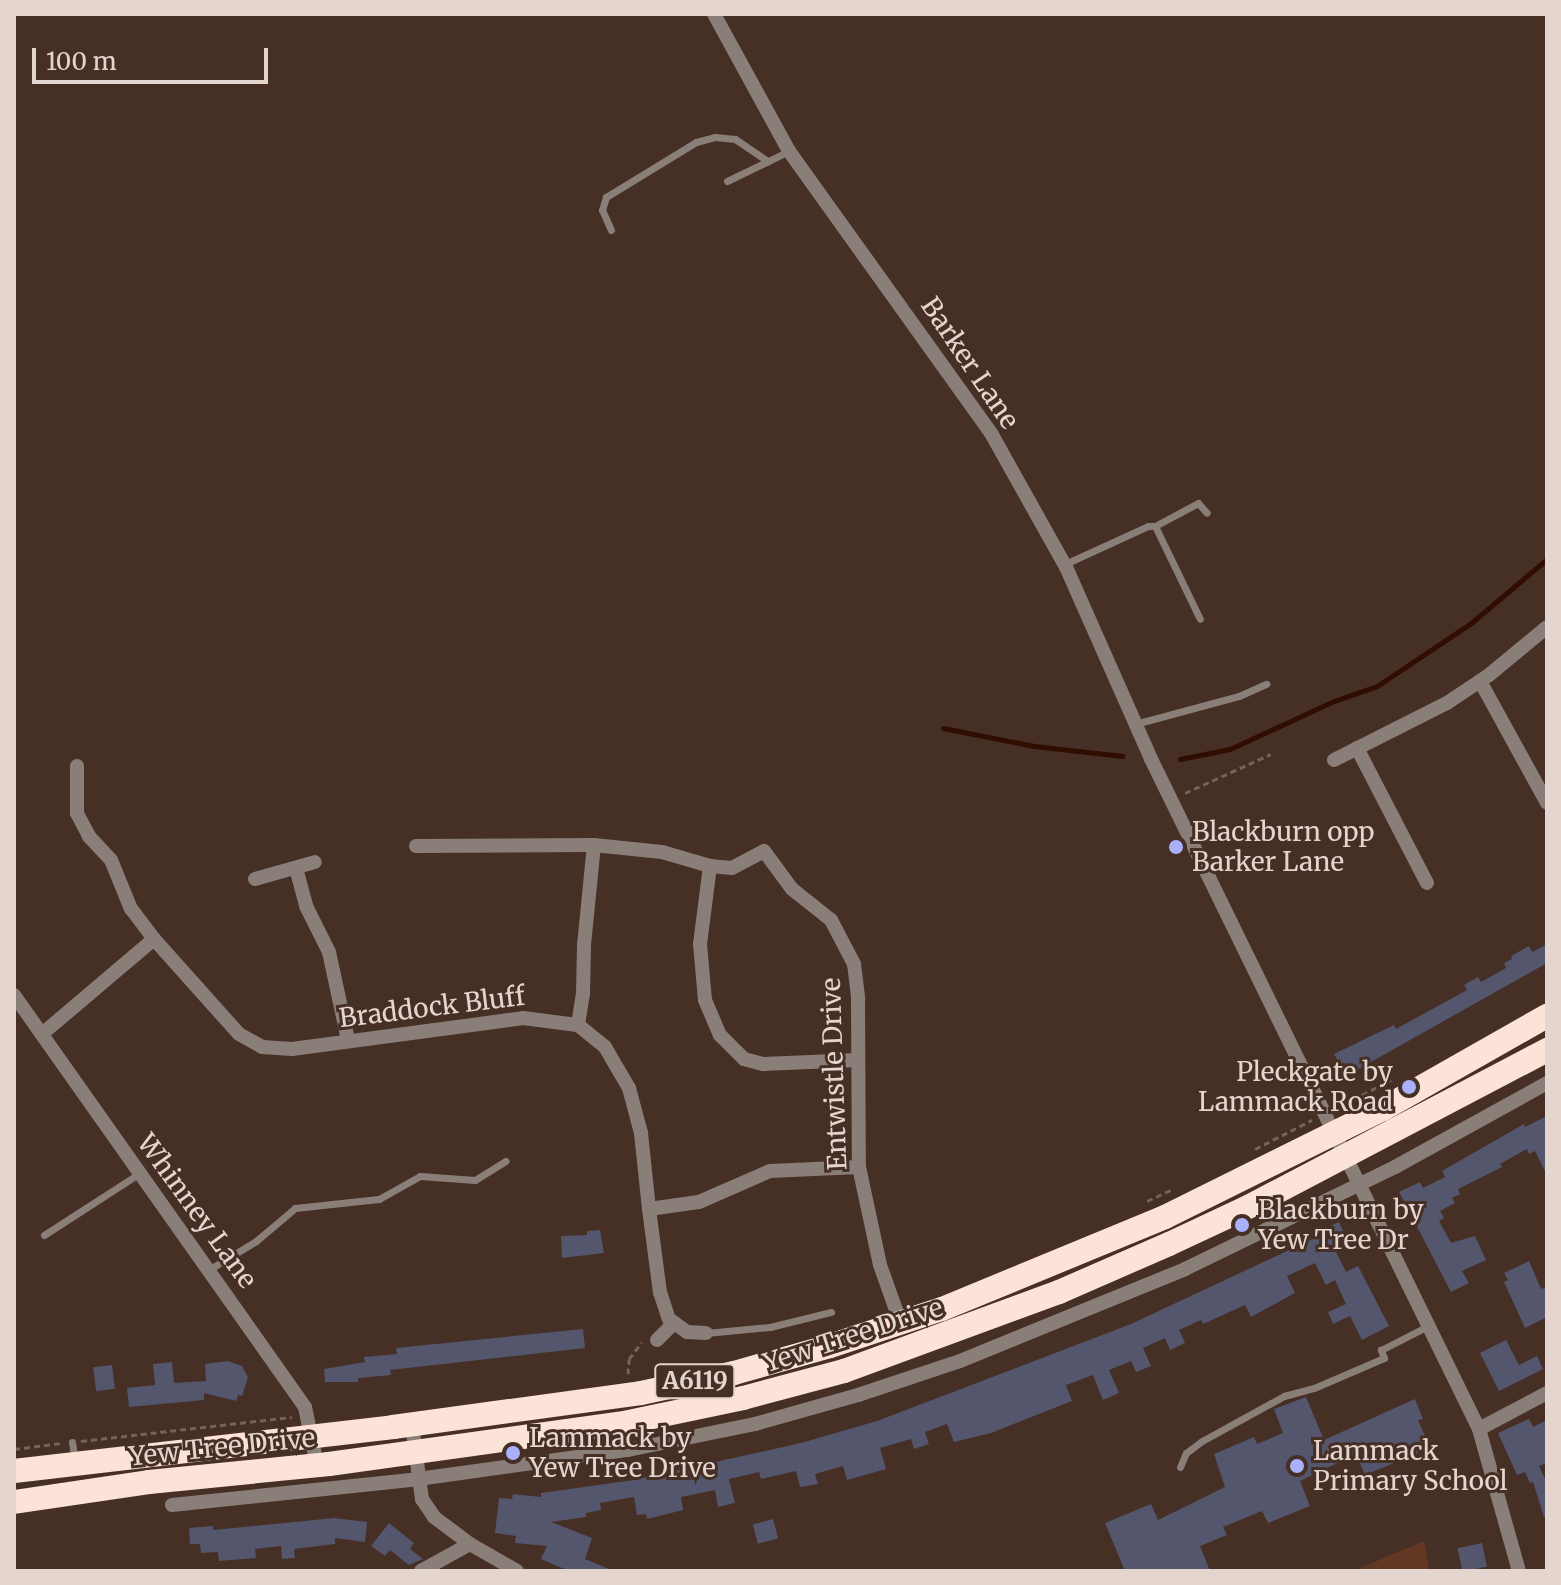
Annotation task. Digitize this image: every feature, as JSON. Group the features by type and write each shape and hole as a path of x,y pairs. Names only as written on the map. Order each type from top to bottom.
{"highway":[{"name":"A6119","path":"1328,1124 1547,1016"},
{"name":"A6119","path":"1344,1156 1547,1050"},
{"name":"Yew Tree Drive","path":"14,1471 74,1452 310,1426 412,1425 641,1393 734,1373 901,1324 1165,1217 1328,1124"},
{"name":"Yew Tree Drive","path":"14,1502 149,1482 416,1453 619,1424 743,1398 844,1371 1059,1292 1169,1244 1344,1156"},
{"path":"901,1324 910,1348"}],"street":[{"name":"Barker Lane","path":"714,14 789,151 991,433 1065,564 1151,759 1479,1429 1519,1571"},
{"path":"1334,760 1447,703 1480,681 1547,627"},
{"path":"1480,681 1547,803"},
{"path":"1357,748 1427,883"},
{"path":"42,1034 154,939 131,909 111,860 89,836 77,813 77,766"},
{"path":"416,846 594,845 678,855 710,866 700,944 705,1000 720,1035 744,1059 763,1064 858,1060"},
{"path":"594,845 578,1025 594,1036 614,1059 635,1104 660,1292 673,1324 687,1332 706,1333"},
{"name":"Entwistle Drive","path":"710,866 732,868 764,851 792,889 831,920 848,947 857,981 859,1167 880,1265 901,1324"},
{"path":"255,879 315,862"},
{"path":"296,868 306,906 329,952 348,1040"},
{"name":"Braddock Bluff","path":"154,939 239,1034 262,1047 292,1049 523,1018 578,1025"},
{"name":"Whinney Lane","path":"14,995 305,1407 317,1465"},
{"path":"172,1505 418,1479 691,1439 858,1395 960,1361 1185,1269 1359,1185 1547,1083"},
{"path":"649,1209 699,1202 770,1171 859,1167"},
{"path":"657,1340 673,1324"},
{"path":"1479,1429 1547,1393"},
{"path":"412,1425 422,1499 434,1517 470,1544 517,1571"},
{"path":"421,1571 470,1544"}],"lane":[{"path":"611,230 602,210 606,197 696,142 715,137 735,139 768,161"},
{"path":"727,181 789,151"},
{"path":"1065,564 1148,526 1155,526 1198,503 1207,513"},
{"path":"1155,526 1200,619"},
{"path":"1135,724 1239,696 1266,684"},
{"path":"210,1269 256,1241 295,1208 379,1199 420,1176 475,1180 505,1161"},
{"path":"44,1235 140,1173"},
{"path":"706,1333 770,1327 831,1312"},
{"path":"1180,1467 1186,1453 1202,1441 1284,1396 1314,1388 1384,1358 1381,1350 1430,1325"}],"path":[{"path":"1171,800 1271,754"},
{"path":"1246,1153 1328,1124 1394,1078"},
{"path":"1139,1205 1182,1185"},
{"path":"638,1373 628,1374 631,1355 644,1340 657,1340"},
{"path":"14,1449 74,1452 310,1426"}],"shaded area":[{"path":"1424,1541 1429,1571 1353,1571"}],"building":[{"path":"1547,944 1547,963 1346,1076 1334,1054 1394,1025 1396,1029 1467,990 1464,985 1478,977 1481,982 1506,968 1504,963 1512,959 1511,956 1529,946 1532,952"},
{"path":"1547,1116 1547,1175 1535,1151 1529,1154 1527,1149 1500,1164 1502,1167 1458,1189 1460,1194 1452,1198 1455,1203 1440,1211 1444,1218 1439,1221 1451,1243 1475,1236 1486,1260 1462,1271 1469,1283 1451,1292 1399,1192 1420,1182 1423,1188 1445,1177 1442,1171 1524,1124 1525,1127"},
{"path":"1339,1222 1345,1235 1338,1239 1341,1245 1334,1248 1346,1272 1358,1266 1389,1326 1362,1340 1350,1316 1333,1324 1328,1312 1346,1304 1335,1280 1326,1285 1315,1263 1287,1276 1295,1293 1251,1317 1245,1305 1203,1324 1201,1320 1179,1330 1185,1343 1170,1350 1165,1338 1143,1348 1151,1366 1136,1372 1131,1361 1109,1370 1119,1393 1103,1400 1093,1375 1066,1385 1072,1401 991,1433 954,1442 947,1424 925,1432 929,1444 914,1449 911,1439 880,1448 886,1469 847,1480 843,1466 815,1474 818,1484 800,1487 796,1471 761,1479 759,1472 729,1479 735,1503 718,1507 715,1490 681,1497 683,1510 647,1519 646,1514 637,1515 634,1497 600,1503 601,1510 586,1513 586,1517 551,1522 592,1538 585,1559 614,1571 569,1571 541,1559 547,1546 515,1543 516,1536 495,1533 499,1498 512,1499 513,1494 541,1497 541,1493 634,1480 801,1443 877,1421 1131,1324 1319,1236 1317,1232"},
{"path":"600,1230 604,1253 562,1258 561,1236 587,1235 587,1231"},
{"path":"1529,1261 1541,1289 1547,1287 1547,1317 1525,1328 1504,1282 1508,1280 1504,1273"},
{"path":"583,1329 585,1348 390,1370 391,1375 358,1378 358,1382 325,1382 324,1369 365,1362 364,1357 397,1354 396,1348"},
{"path":"1506,1340 1519,1365 1537,1356 1543,1369 1499,1391 1480,1353"},
{"path":"228,1361 242,1366 248,1377 242,1396 238,1395 236,1401 204,1393 204,1400 129,1407 127,1388 155,1385 153,1364 172,1362 174,1383 206,1381 205,1364"},
{"path":"112,1365 115,1389 96,1391 93,1367"},
{"path":"1306,1397 1324,1440 1415,1399 1423,1419 1418,1420 1430,1448 1365,1475 1356,1454 1300,1481 1310,1506 1268,1523 1262,1511 1223,1527 1227,1535 1200,1546 1210,1571 1125,1571 1105,1523 1151,1504 1158,1520 1225,1487 1214,1454 1254,1437 1257,1444 1283,1433 1274,1409"},
{"path":"1529,1419 1533,1427 1547,1420 1547,1463 1539,1466 1547,1483 1547,1517 1544,1517 1533,1482 1530,1483 1525,1472 1517,1475 1498,1433"},
{"path":"334,1518 367,1522 365,1542 335,1538 335,1544 294,1549 295,1558 282,1559 281,1546 255,1549 256,1558 219,1561 218,1552 201,1553 200,1544 190,1544 189,1528 213,1526 213,1530"},
{"path":"773,1519 778,1538 758,1544 753,1524"},
{"path":"389,1523 414,1543 410,1549 423,1559 409,1565 390,1550 385,1556 371,1546"},
{"path":"1482,1543 1487,1566 1462,1571 1458,1548"}],"waterway":[{"path":"1180,759 1230,749 1334,701 1377,686 1471,623 1547,559"},
{"path":"943,728 1034,746 1122,756"}],"place":[{"name":"Blackburn opp Barker Lane","path":"1176,847"},
{"name":"Pleckgate by Lammack Road","path":"1409,1087"},
{"name":"Blackburn by Yew Tree Dr","path":"1242,1225"},
{"name":"Lammack by Yew Tree Drive","path":"513,1453"},
{"name":"Lammack Primary School","path":"1297,1466"}]}
